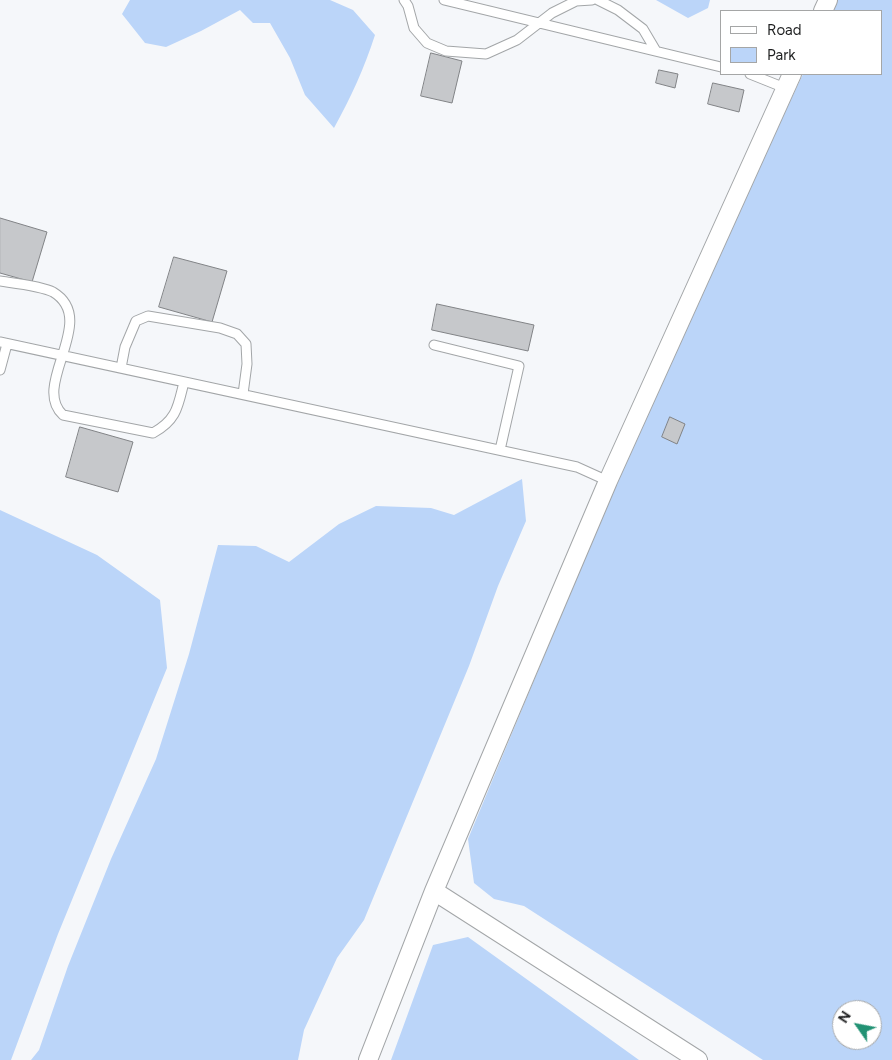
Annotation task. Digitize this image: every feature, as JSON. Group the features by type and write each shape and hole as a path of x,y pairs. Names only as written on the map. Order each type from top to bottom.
{"street":[{"path":"368,1060 434,891 608,481 789,81"},
{"path":"434,891 698,1060"}],"lane":[{"path":"404,0 408,6 414,28 427,43 446,51 486,54 517,40 552,13 576,1 592,0"},
{"path":"444,0 720,67"},
{"path":"598,0 618,10 643,28 656,51"},
{"path":"756,75 789,81"},
{"path":"0,280 51,291 64,300 69,310 71,321 55,381 57,409 63,415 153,433 165,427 175,414 184,382"},
{"path":"121,368 125,347 136,320 148,316 220,328 237,334 246,344 247,364 243,394"},
{"path":"0,370 3,343 577,466 608,481"},
{"path":"434,345 519,366 500,450"}],"green space":[{"path":"130,0 330,0 353,10 375,35 357,83 334,128 305,95 290,58 270,23 253,23 240,10 166,47 145,43 122,14"},
{"path":"656,0 710,0 708,8 688,18"},
{"path":"837,0 892,0 892,1060 763,1060 524,906 494,899 474,883 468,839 606,507 694,305 803,75 882,75 882,10 832,10"},
{"path":"522,479 526,521 498,586 469,666 364,920 337,958 304,1030 298,1060 31,1060 39,1050 68,966 111,859 156,759 189,654 218,545 256,546 289,562 339,524 376,506 431,508 454,515"},
{"path":"0,510 97,555 160,600 167,668 58,934 11,1060 0,1060"},
{"path":"468,937 639,1060 391,1060 433,945"}],"building":[{"path":"431,53 462,61 452,103 421,96"},
{"path":"659,70 678,74 675,88 656,83"},
{"path":"713,83 744,90 739,112 708,104"},
{"path":"0,218 47,232 32,282 0,273"},
{"path":"174,257 227,271 212,322 159,307"},
{"path":"437,304 534,325 528,351 432,330"},
{"path":"670,417 685,424 677,444 662,437"},
{"path":"80,427 133,442 118,492 66,477"}]}
